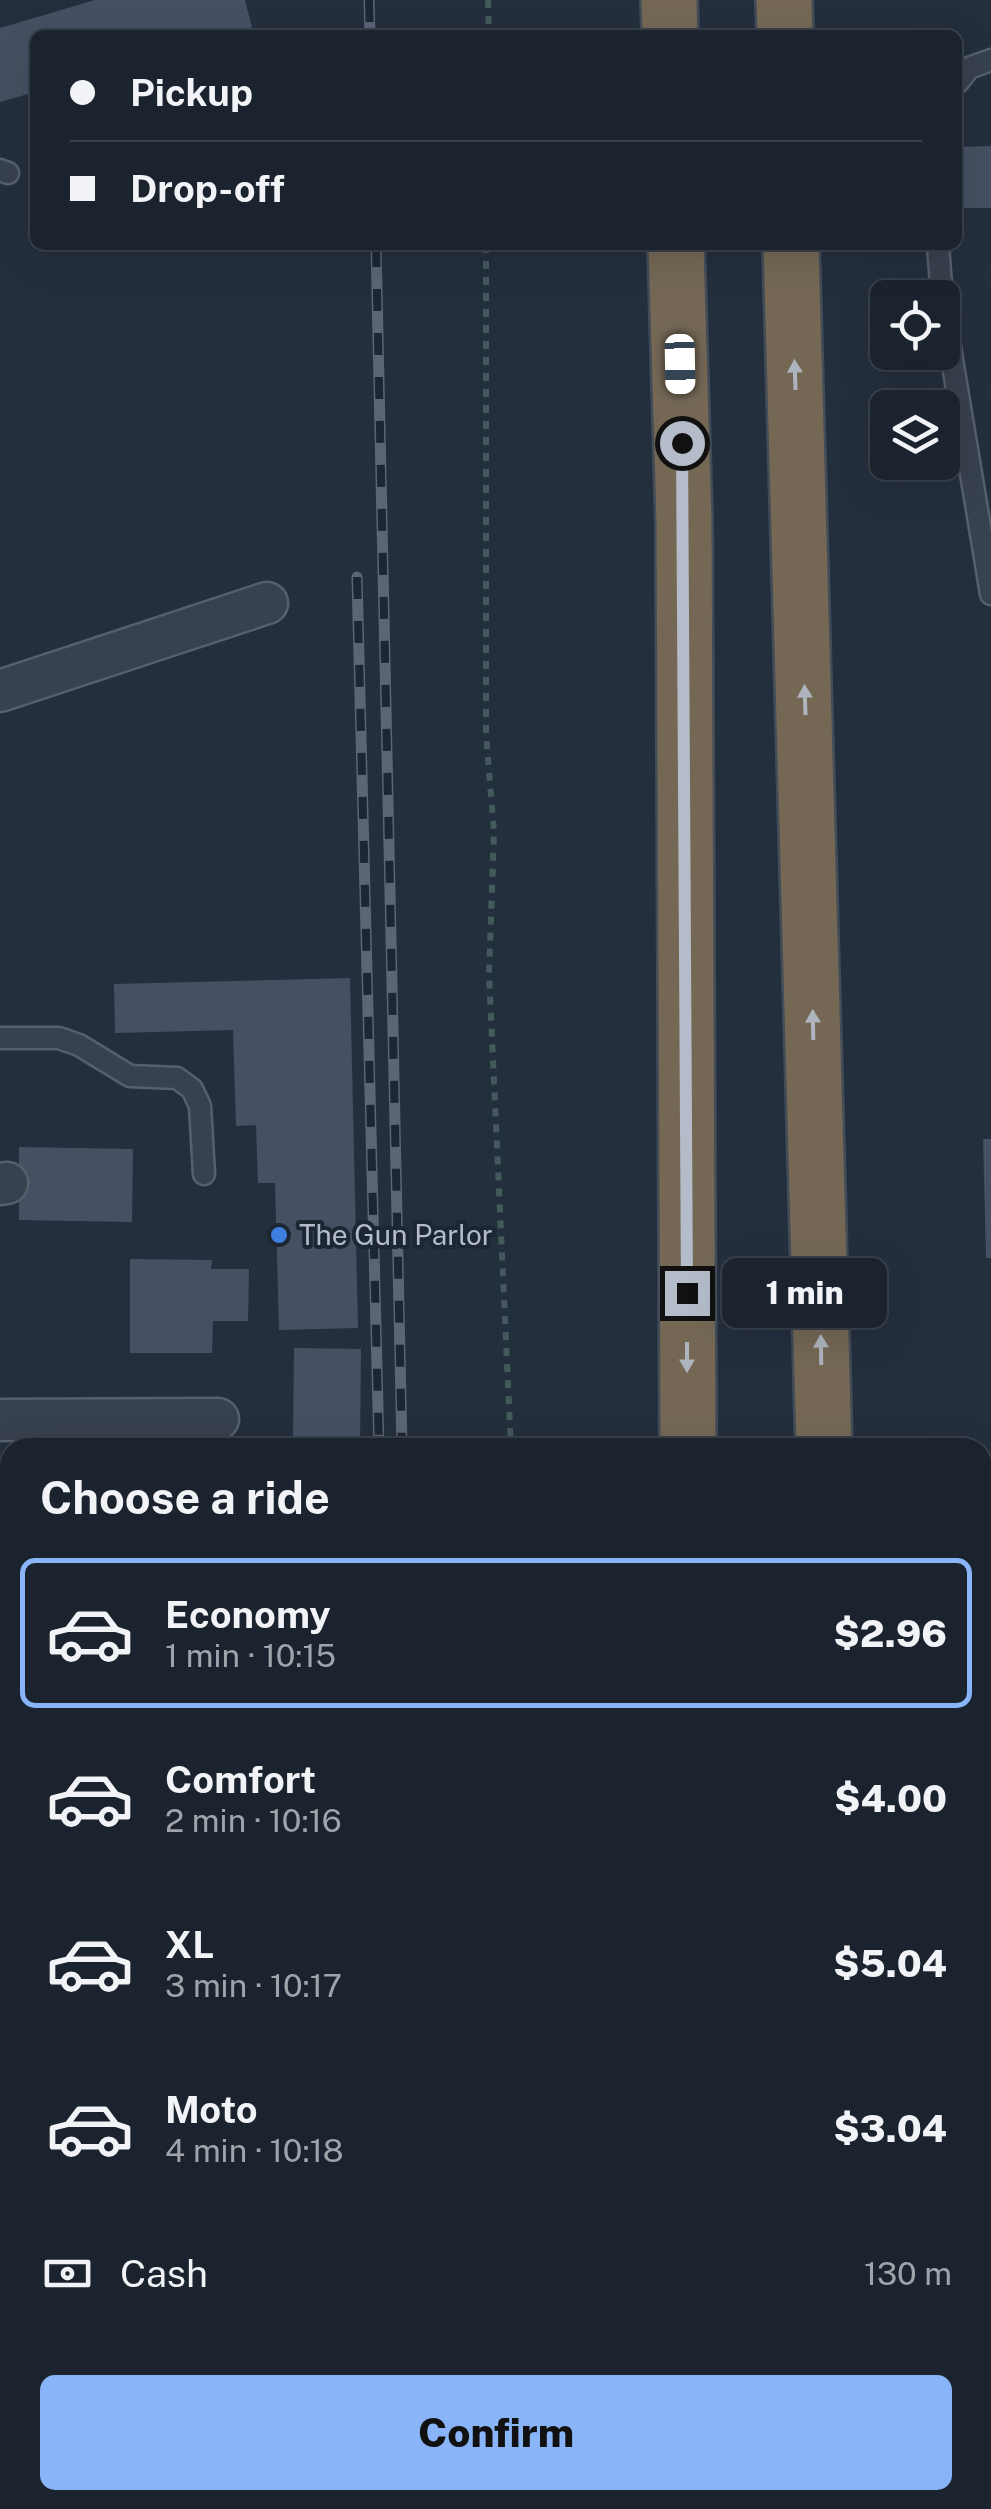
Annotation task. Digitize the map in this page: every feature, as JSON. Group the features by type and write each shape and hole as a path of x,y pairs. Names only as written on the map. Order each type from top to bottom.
{"highway":[{"path":"669,0 670,30"},
{"path":"784,0 785,30"},
{"path":"676,250 684,522 688,1438"},
{"path":"791,250 824,1438"}],"street":[{"path":"0,691 267,603"},
{"path":"0,1420 218,1420"}],"lane":[{"path":"962,77 969,68 991,60"},
{"path":"938,250 941,280"},
{"path":"954,370 991,594"},
{"path":"0,1038 59,1038 79,1045 130,1076 177,1078 192,1089 200,1106 204,1174"}],"path":[{"path":"488,0 489,30"},
{"path":"486,250 486,734 494,832 490,974 511,1438"}],"building":[{"path":"95,0 245,0 253,30 30,30 30,93 0,102 0,28"},
{"path":"991,146 991,208 962,208 962,147"},
{"path":"350,978 358,1328 279,1330 275,1183 258,1183 256,1125 236,1126 233,1030 115,1033 114,984"},
{"path":"983,1139 991,1139 991,1258 986,1258"},
{"path":"19,1147 133,1149 132,1222 19,1220"},
{"path":"130,1259 212,1260 211,1269 249,1269 248,1321 213,1321 212,1353 130,1353"},
{"path":"294,1348 361,1349 360,1438 293,1438"}],"railway":[{"path":"369,0 370,30"},
{"path":"376,250 402,1438"},
{"path":"357,577 379,1438"}],"place":[{"name":"The Gun Parlor","path":"279,1235"}],"route":[{"path":"682,443 687,1293"}]}
